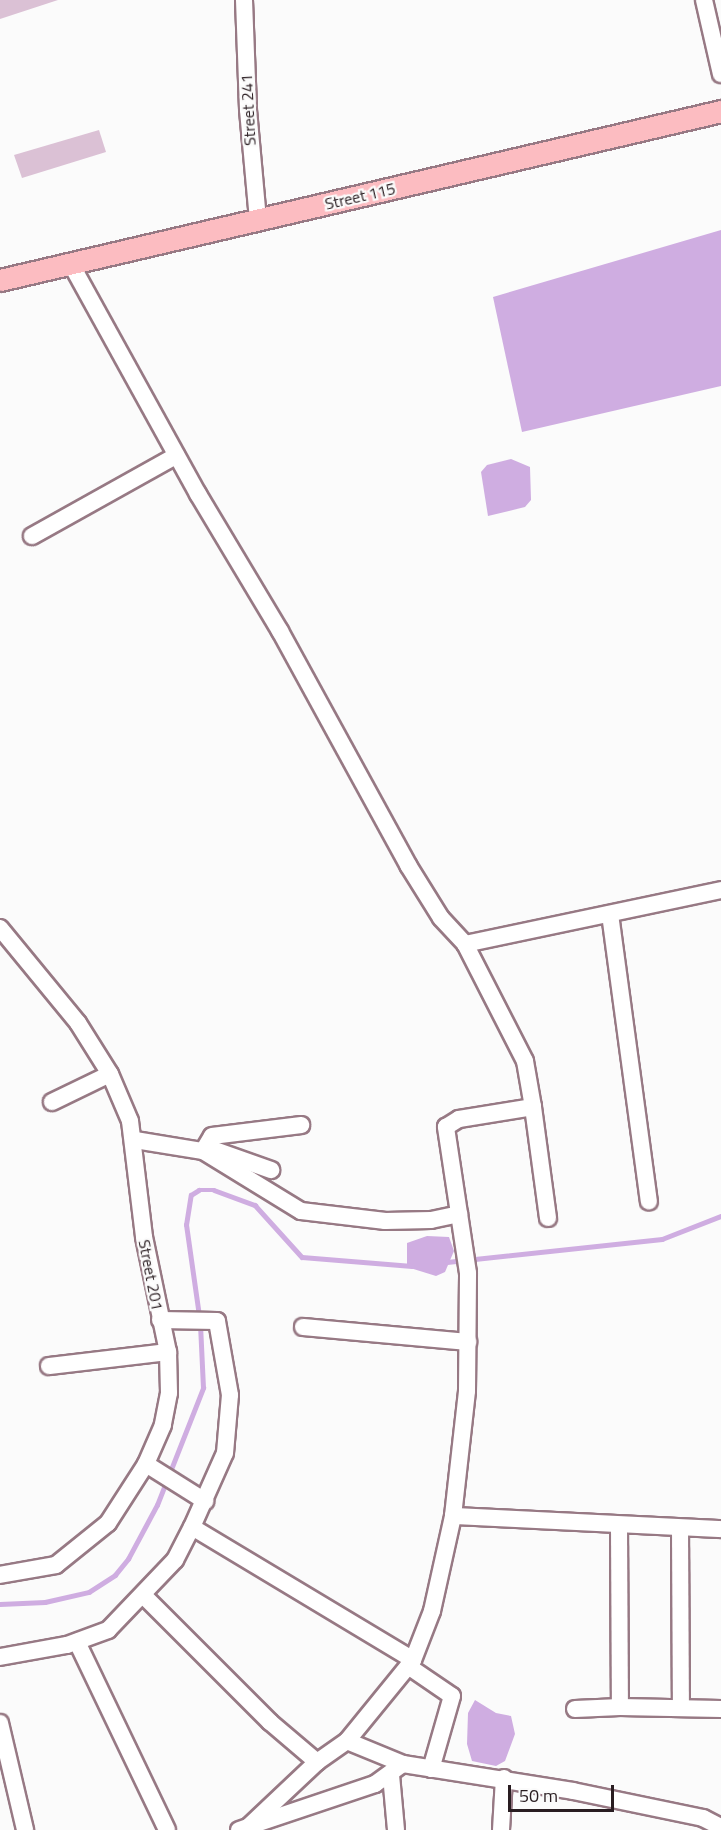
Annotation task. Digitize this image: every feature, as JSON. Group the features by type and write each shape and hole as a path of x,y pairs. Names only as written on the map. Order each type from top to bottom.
{"main road":[{"name":"Street 115","path":"0,280 721,111"}],"street":[{"name":"Street 241","path":"244,0 248,121 258,220"},
{"path":"704,0 721,74"},
{"path":"71,264 176,456 280,631 408,865 441,918 465,944 525,1061 548,1218"},
{"path":"32,536 176,456"},
{"path":"465,944 721,890"},
{"path":"610,914 649,1202"},
{"name":"Street 201","path":"0,928 78,1023 110,1074 135,1140 144,1237 168,1352 169,1393 163,1425 146,1464 108,1523 87,1543 56,1565 0,1575"},
{"path":"52,1102 110,1074"},
{"path":"244,1828 317,1762 347,1741 410,1663 432,1611 453,1516 468,1342 467,1269 446,1127 459,1119 533,1107"},
{"path":"204,1148 212,1136 220,1134 301,1125"},
{"path":"135,1140 204,1148 271,1170"},
{"path":"204,1148 301,1211 385,1221 431,1220 459,1214"},
{"path":"0,1657 77,1642 108,1630 175,1560 205,1501 225,1453 230,1427 230,1395 217,1321 160,1320"},
{"path":"303,1327 468,1342"},
{"path":"49,1366 168,1352"},
{"path":"146,1464 205,1501"},
{"path":"453,1516 619,1527 721,1529"},
{"path":"192,1527 410,1663 452,1696 430,1769"},
{"path":"619,1527 620,1707"},
{"path":"680,1529 681,1708"},
{"path":"143,1595 270,1722 317,1762"},
{"path":"77,1642 167,1830"},
{"path":"575,1709 620,1707 721,1709"},
{"path":"0,1723 25,1830"},
{"path":"347,1741 397,1769"},
{"path":"244,1828 397,1769 430,1769 504,1779 703,1818 721,1827"},
{"path":"396,1830 397,1769"},
{"path":"501,1830 504,1779"}],"shaded area":[{"path":"721,230 721,386 522,432 493,297"},
{"path":"511,459 530,467 531,500 525,507 488,516 481,472 487,465"},
{"path":"427,1236 449,1237 454,1251 445,1272 436,1276 407,1267 407,1243"},
{"path":"475,1700 496,1713 511,1716 515,1734 505,1761 496,1766 472,1761 467,1744 468,1713"}],"building":[{"path":"0,0 58,0 0,19"},
{"path":"99,130 106,152 22,178 14,155"}],"waterway":[{"path":"199,1316 186,1225 191,1195 199,1190 214,1190 255,1205 302,1257 412,1266"},
{"path":"447,1262 662,1239 721,1216"},
{"path":"0,1604 45,1602 89,1592 115,1575 128,1559 157,1505 203,1388 200,1325"}]}
